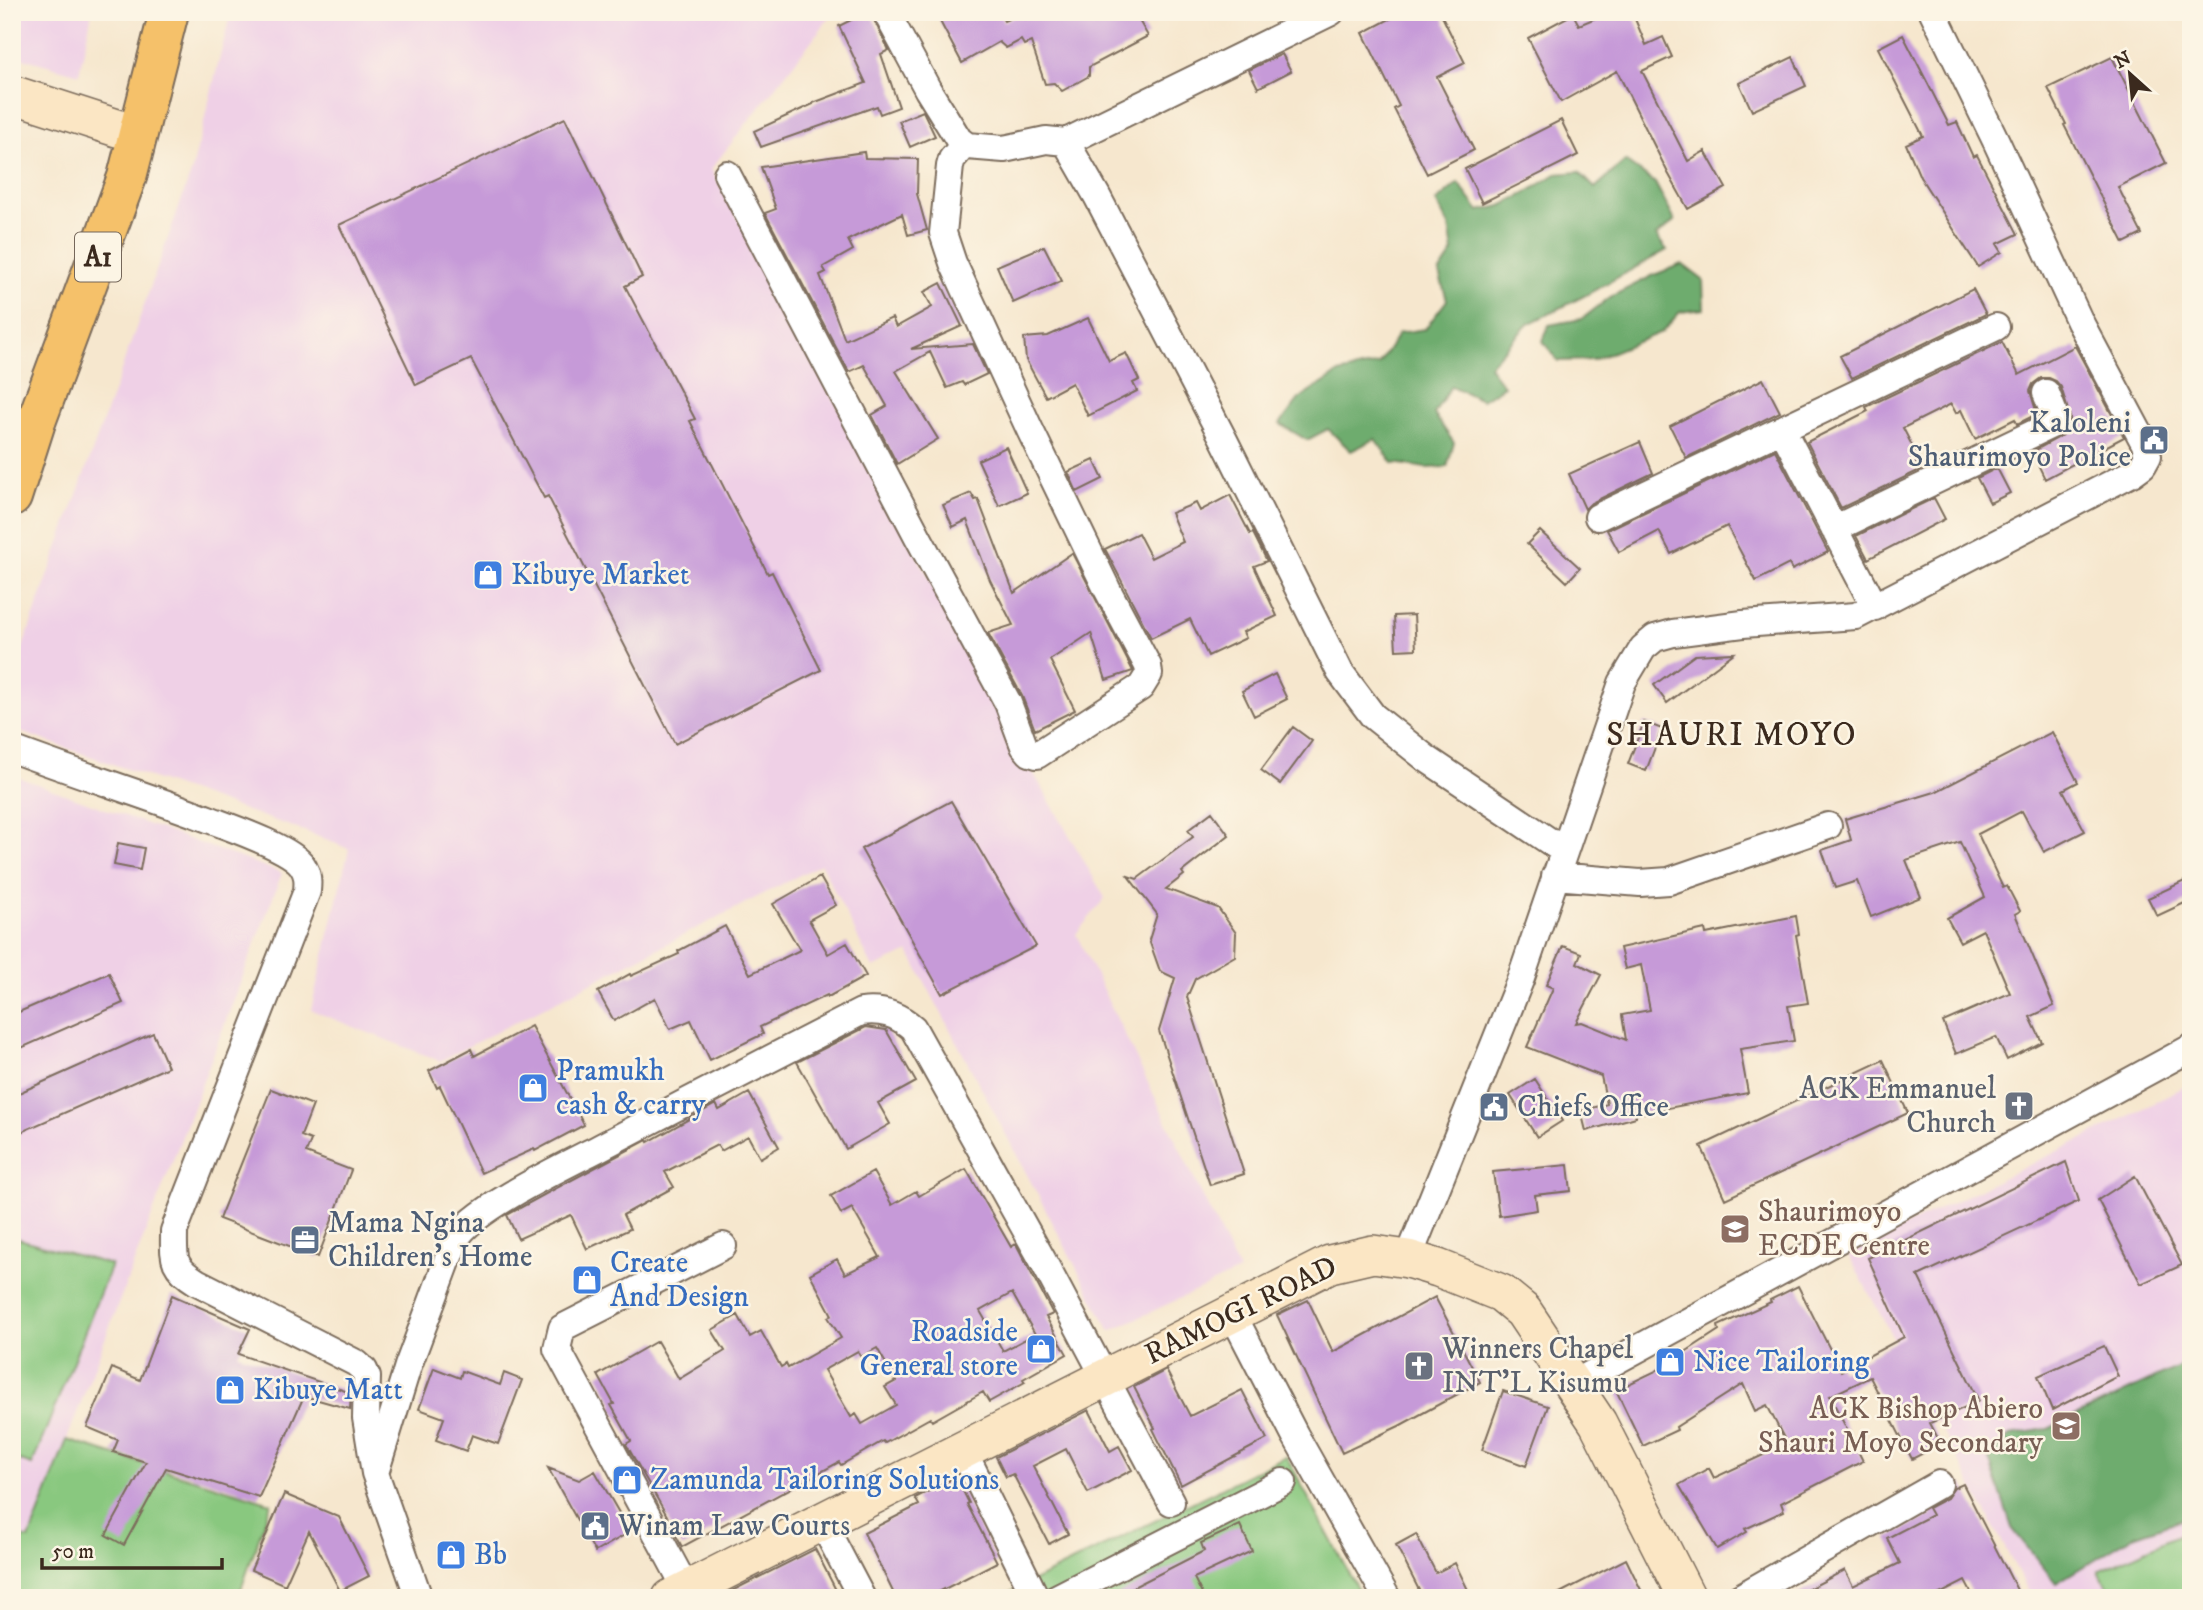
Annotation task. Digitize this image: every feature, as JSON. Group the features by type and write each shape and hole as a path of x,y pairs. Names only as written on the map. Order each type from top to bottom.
{"highway":[{"name":"A1","path":"12,435 131,90 153,12"},
{"name":"A1","path":"12,497 36,422 127,177 169,12"}],"street":[{"path":"886,12 928,90 959,140 964,145 1004,149 1046,140 1066,142 1331,12"},
{"path":"1408,1259 1521,978 1622,683 1643,648 1655,638 1673,633 1743,624 1856,616 2132,473 2143,465 2148,456 2145,444 2080,322 1933,12"},
{"path":"12,94 117,128"},
{"path":"1066,142 1097,196 1217,428 1339,672 1373,716 1427,759 1564,851"},
{"path":"727,174 887,479 1009,703 1024,746 1030,753 1037,755 1141,687 1149,674 1148,666 1107,589 1030,430 953,263 943,233 944,215 952,159 964,145"},
{"path":"1598,517 1996,327"},
{"path":"1834,529 2051,425 2054,420 2053,411 2046,393"},
{"path":"1782,429 1875,607"},
{"path":"12,749 123,787 274,845 301,864 308,878 307,891 174,1231 174,1261 186,1275 197,1282 356,1363 364,1370 368,1385 367,1428 375,1473 419,1598"},
{"path":"1555,876 1640,883 1669,881 1828,826"},
{"path":"375,1473 417,1342 455,1240 466,1224 514,1193 861,1012 882,1011 901,1018 913,1028 1042,1259 1171,1502"},
{"path":"1573,1384 2191,1048"},
{"path":"684,1596 557,1349 562,1328 723,1246"},
{"name":"RAMOGI ROAD","path":"684,1596 822,1522 1330,1264 1373,1255 1408,1259 1473,1282 1501,1293 1523,1311 1598,1423 1687,1598"},
{"path":"1232,1313 1295,1435 1387,1598"},
{"path":"963,1450 1036,1598"},
{"path":"1056,1598 1283,1482"},
{"path":"1739,1598 1939,1484"},
{"path":"822,1522 862,1598"}],"shaded area":[{"path":"12,12 92,12 79,74 12,55"},
{"name":"Kibuye Market","path":"231,12 834,12 711,169 1025,758 1105,898 1076,934 1239,1271 1110,1331 909,952 873,968 821,864 440,1061 311,1010 349,849 12,729 12,678 192,170"},
{"path":"12,775 282,873 29,1539 12,1534"},
{"name":"ACK Bishop Abiero Shauri Moyo Secondary","path":"2191,1083 2191,1598 2032,1598 1848,1254"}],"green space":[{"path":"1625,161 1655,183 1675,221 1656,236 1667,250 1528,324 1489,366 1504,386 1482,400 1451,386 1434,414 1454,443 1447,467 1426,468 1393,463 1375,439 1351,451 1328,429 1307,440 1280,424 1299,399 1339,373 1379,364 1399,333 1425,329 1447,300 1439,273 1453,252 1449,226 1436,202 1458,183 1479,211 1501,206 1556,174 1579,172 1595,188"},
{"path":"1682,264 1703,280 1704,309 1680,312 1662,332 1593,360 1558,361 1543,341 1549,325 1582,319 1610,297"},
{"path":"12,1237 111,1265 32,1465 12,1458"},
{"path":"2191,1361 2191,1516 2133,1536 2056,1583 2012,1528 1989,1459 2010,1435 2048,1429"},
{"path":"67,1440 271,1503 238,1598 12,1598 12,1534 29,1539"},
{"path":"1286,1456 1362,1598 999,1598"},
{"path":"2191,1529 2191,1598 2113,1598 2099,1571"}],"building":[{"path":"870,12 889,50 881,54 899,107 880,114 877,106 761,147 754,131 813,103 866,83 839,26"},
{"path":"935,12 999,12 1004,21 1025,12 1134,12 1148,36 1089,67 1089,76 1062,91 1054,83 1045,84 1031,42 1024,45 1021,40 1006,48 999,42 962,63"},
{"path":"1403,12 1440,12 1465,63 1437,77 1474,150 1427,174 1394,109 1399,106 1363,33"},
{"path":"1610,12 1632,12 1646,45 1663,37 1672,57 1642,71 1688,161 1705,151 1726,188 1688,209 1617,71 1561,102 1528,38 1573,14 1579,25"},
{"path":"1903,35 1949,125 1957,122 1973,157 1977,155 2018,234 1997,244 2002,252 1978,267 1920,177 1906,144 1923,136 1878,48"},
{"path":"1282,54 1291,71 1258,88 1249,70"},
{"path":"1793,57 1806,86 1752,111 1739,83"},
{"path":"2112,57 2166,163 2118,187 2142,234 2124,243 2048,88"},
{"path":"923,111 935,136 910,147 899,121"},
{"path":"565,118 642,277 625,286 695,419 690,421 768,574 772,572 821,670 675,744 548,496 544,498 471,359 416,385 339,225"},
{"path":"1561,120 1578,155 1482,203 1465,169"},
{"path":"864,152 865,158 918,159 917,194 927,230 908,235 902,214 848,240 853,250 823,267 826,272 820,275 845,340 892,318 896,327 932,307 924,292 941,283 962,326 911,349 973,344 987,374 964,385 962,382 947,388 930,352 896,371 938,439 897,464 872,415 887,406 864,365 849,372 765,213 776,209 761,167"},
{"path":"1044,246 1062,281 1013,303 997,266"},
{"path":"1973,289 1986,314 1852,378 1840,356"},
{"path":"1088,318 1109,361 1126,353 1139,380 1133,383 1137,391 1088,416 1072,383 1046,397 1026,360 1024,338 1048,336"},
{"path":"2002,342 2019,375 2075,346 2124,437 2045,479 2032,452 2063,435 2070,424 2070,417 2061,387 2056,381 2041,378 2033,384 2030,391 2037,414 2017,424 2015,419 1975,439 1961,410 1956,413 1951,404 1903,428 1920,461 1916,463 1920,470 1841,508 1807,442 1868,411 1866,407"},
{"path":"1763,379 1780,412 1686,458 1670,426"},
{"path":"1640,442 1653,473 1591,503 1585,509 1569,474"},
{"path":"1006,447 1027,493 999,506 978,460"},
{"path":"1775,450 1828,552 1792,570 1789,564 1756,581 1727,526 1671,554 1659,531 1619,552 1607,530"},
{"path":"1094,460 1103,479 1077,492 1068,472"},
{"path":"1997,468 2010,493 1990,503 1977,478"},
{"path":"971,493 975,500 978,499 1014,593 1072,553 1133,671 1106,680 1091,633 1050,660 1075,710 1035,730 1022,696 988,633 1013,625 990,580 967,520 953,527 943,505"},
{"path":"1230,495 1267,561 1254,566 1277,616 1243,632 1246,638 1208,656 1190,619 1151,638 1105,549 1138,533 1151,558 1183,542 1171,513 1196,503 1200,511"},
{"path":"1934,498 1945,519 1868,559 1856,536"},
{"path":"1540,531 1580,568 1567,582 1527,544"},
{"path":"1414,615 1416,649 1396,650 1394,616"},
{"path":"1734,653 1667,703 1654,685 1695,655"},
{"path":"1275,674 1287,699 1254,716 1242,691"},
{"path":"1644,722 1662,729 1646,771 1628,764"},
{"path":"1293,727 1312,741 1280,784 1261,770"},
{"path":"2052,732 2078,782 2063,790 2085,831 2044,852 2022,811 1978,834 2003,888 2007,886 2020,911 2015,914 2054,1006 2030,1017 2042,1042 2007,1060 1996,1037 1956,1054 1943,1022 2010,993 1983,930 1960,942 1947,918 1985,897 1960,842 1906,860 1921,897 1871,917 1857,881 1835,888 1822,850 1851,840 1845,819 1935,792"},
{"path":"951,801 1036,946 942,994 861,849"},
{"path":"1212,812 1229,835 1182,872 1184,875 1166,889 1218,908 1236,933 1235,956 1195,979 1187,997 1244,1174 1210,1185 1159,1031 1175,978 1160,971 1149,940 1157,914 1128,876 1137,879 1193,837 1188,830"},
{"path":"118,843 144,848 140,870 114,865"},
{"path":"820,877 836,905 809,920 828,954 847,943 866,976 828,997 827,995 760,1027 763,1034 710,1060 691,1020 670,1029 655,998 614,1021 598,992 630,974 631,976 679,954 678,951 725,926 750,974 800,950 773,904"},
{"path":"2191,878 2191,900 2157,916 2148,898"},
{"path":"1796,916 1799,934 1796,935 1808,1003 1788,1006 1794,1041 1740,1049 1748,1093 1636,1114 1636,1117 1586,1131 1581,1111 1607,1104 1601,1076 1527,1047 1553,988 1546,985 1563,946 1581,953 1577,963 1601,975 1576,1023 1582,1022 1626,1040 1622,1015 1650,1010 1641,965 1625,969 1620,948 1705,929 1706,934"},
{"path":"109,973 123,1003 12,1052 12,1015"},
{"path":"531,1026 584,1125 535,1151 534,1149 481,1173 440,1086 437,1088 429,1071 471,1049 474,1056"},
{"path":"866,1027 886,1030 916,1082 878,1103 890,1124 846,1149 797,1062"},
{"path":"153,1033 168,1067 12,1136 12,1096"},
{"path":"1883,1060 1908,1113 1725,1199 1701,1146"},
{"path":"1535,1079 1562,1121 1537,1137 1510,1095"},
{"path":"271,1089 313,1105 301,1136 311,1140 306,1153 351,1170 318,1257 219,1219"},
{"path":"749,1093 779,1147 760,1158 748,1136 721,1151 717,1145 665,1172 674,1187 623,1215 630,1229 587,1249 571,1215 518,1239 507,1215 716,1104 719,1110"},
{"path":"2066,1162 2079,1201 1918,1276 1979,1401 1930,1423 1941,1444 1912,1459 1870,1377 1830,1396 1863,1461 1781,1503 1784,1511 1745,1529 1747,1532 1717,1549 1679,1485 1709,1468 1714,1478 1787,1444 1767,1405 1755,1411 1743,1384 1676,1427 1677,1430 1643,1446 1616,1390 1656,1371 1719,1330 1718,1326 1771,1302 1770,1300 1798,1286 1841,1371 1904,1337 1868,1258"},
{"path":"1568,1165 1571,1191 1535,1195 1537,1210 1499,1216 1493,1172"},
{"path":"966,1169 1011,1247 1016,1244 1053,1314 1046,1317 1067,1354 989,1402 983,1392 932,1421 930,1418 841,1465 839,1462 682,1547 626,1444 631,1441 598,1375 657,1341 679,1379 725,1351 712,1330 738,1315 750,1337 761,1331 781,1367 786,1364 788,1368 841,1338 828,1317 832,1315 810,1274 837,1259 845,1274 880,1257 852,1208 841,1214 831,1196 873,1172 892,1205 916,1191 919,1196","holes":["1012,1293 1035,1334 1003,1351 980,1311","877,1348 896,1381 885,1387 896,1405 862,1424 856,1414 851,1417 824,1370 858,1351 861,1357"]},
{"path":"2135,1176 2182,1265 2141,1284 2098,1200"},
{"name":"Kibuye Matt","path":"172,1295 250,1329 238,1354 351,1393 350,1409 304,1396 259,1497 166,1468 124,1545 106,1535 146,1462 113,1452 118,1440 87,1427 112,1368 140,1380"},
{"path":"1435,1297 1480,1382 1342,1453 1277,1315 1308,1300 1333,1352"},
{"path":"2104,1346 2118,1376 2052,1410 2038,1376"},
{"path":"434,1368 460,1378 462,1371 500,1385 504,1373 522,1380 498,1444 472,1435 466,1451 436,1440 444,1418 419,1409"},
{"path":"1166,1370 1190,1416 1242,1390 1267,1439 1181,1485 1134,1387"},
{"path":"1503,1391 1548,1406 1526,1466 1482,1450"},
{"path":"1089,1410 1110,1451 1119,1446 1132,1470 1088,1493 1066,1449 1033,1466 1068,1534 1049,1544 1013,1474 1006,1477 996,1457"},
{"path":"548,1468 579,1480 595,1471 630,1532 595,1552"},
{"path":"956,1477 997,1562 927,1598 896,1598 864,1533 919,1505 915,1498"},
{"path":"1963,1484 2017,1590 2002,1598 1974,1598 1965,1581 1932,1598 1791,1598 1845,1570 1853,1586 1900,1563 1887,1538 1932,1515 1928,1508 1947,1498 1954,1488"},
{"path":"284,1494 339,1517 369,1576 340,1591 309,1531 285,1585 251,1570"},
{"path":"1240,1525 1252,1551 1194,1578 1204,1598 1112,1598 1204,1551 1201,1543"},
{"path":"1416,1534 1436,1573 1455,1563 1472,1598 1423,1598 1396,1545"},
{"path":"815,1549 840,1598 718,1598"},
{"path":"1626,1559 1645,1598 1550,1598"}],"place":[{"name":"Kaloleni Shaurimoyo Police","path":"2154,440"},
{"name":"Kibuye Market","path":"488,575"},
{"name":"Pramukh cash & carry","path":"533,1088"},
{"name":"ACK Emmanuel Church","path":"2019,1106"},
{"name":"Chiefs Office","path":"1494,1107"},
{"name":"Shaurimoyo ECDE Centre","path":"1735,1229"},
{"name":"Mama Ngina Children's Home","path":"305,1240"},
{"name":"Create And Design","path":"587,1280"},
{"name":"Roadside General store","path":"1041,1349"},
{"name":"Nice Tailoring","path":"1670,1362"},
{"name":"Winners Chapel INT'L Kisumu","path":"1419,1366"},
{"name":"Kibuye Matt","path":"230,1390"},
{"name":"ACK Bishop Abiero Shauri Moyo Secondary","path":"2066,1426"},
{"name":"Zamunda Tailoring Solutions","path":"627,1480"},
{"name":"Winam Law Courts","path":"595,1526"},
{"name":"Bb","path":"451,1555"}],"district":[{"name":"SHAURI MOYO","path":"1732,735"}]}
